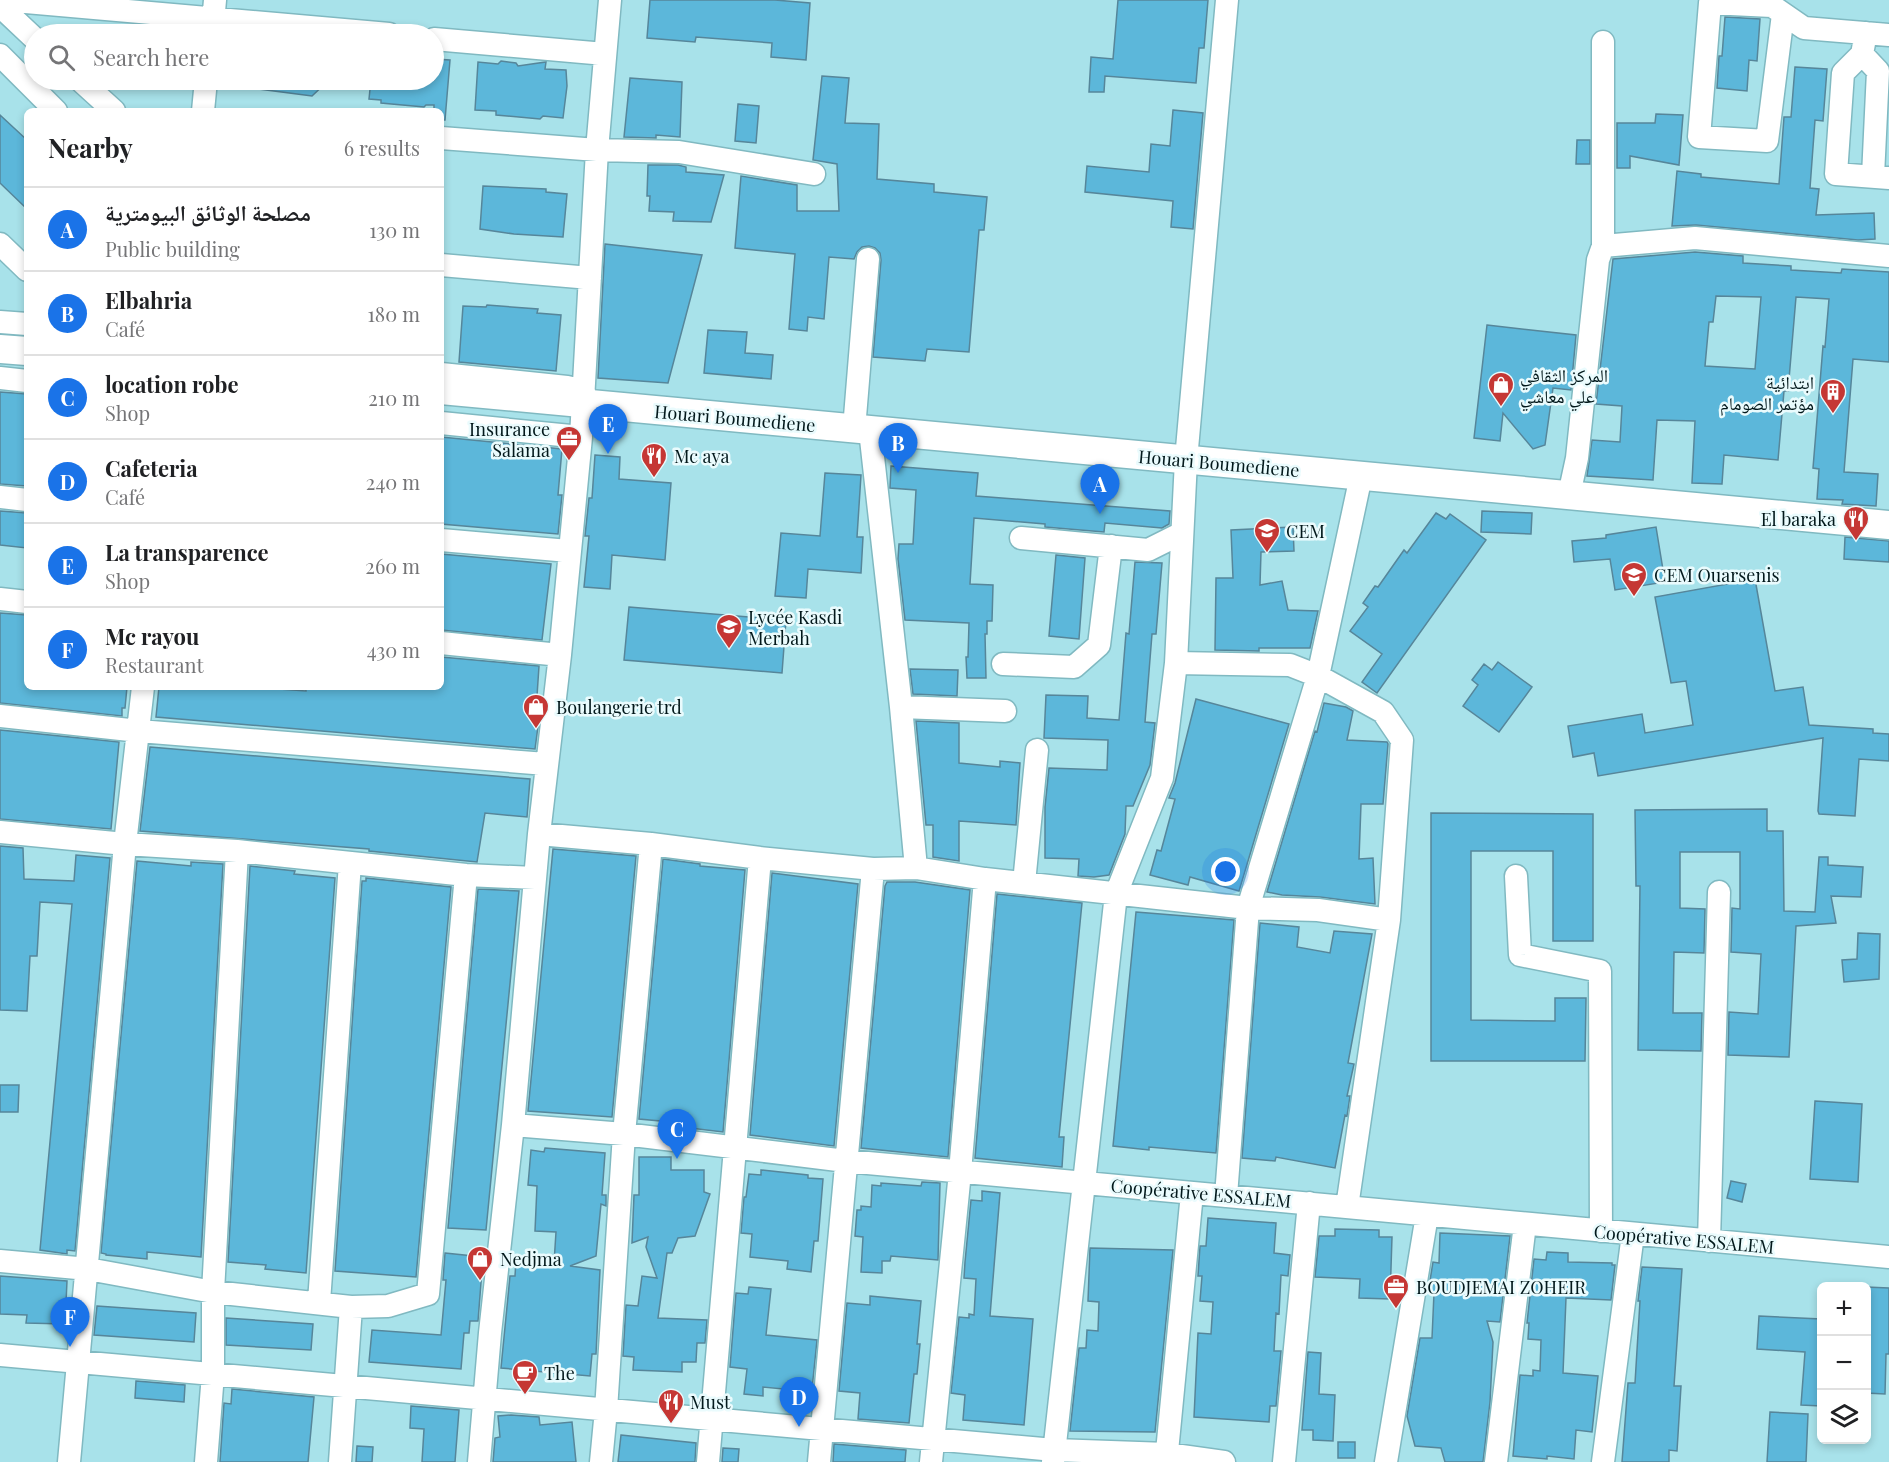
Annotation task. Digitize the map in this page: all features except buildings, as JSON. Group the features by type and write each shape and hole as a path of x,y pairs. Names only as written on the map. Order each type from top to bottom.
{"main road":[{"path":"0,348 24,351"},
{"name":"Houari Boumediene","path":"444,390 583,397 862,430 1889,525"}],"street":[{"path":"3,0 279,24"},
{"path":"479,1462 539,834 560,654 581,437 597,150 610,0"},
{"path":"1053,1456 1116,894 1162,778 1176,663 1186,460 1227,0"},
{"path":"1783,14 1767,141 1699,137 1710,3 1772,6 1804,28 1864,44 1878,71 1881,177 1836,174 1843,73 1864,44 1889,35"},
{"path":"0,6 24,29"},
{"path":"444,40 605,54"},
{"path":"1569,495 1577,458 1598,260 1603,246 1603,42"},
{"path":"0,55 24,79"},
{"path":"35,90 53,108"},
{"path":"91,90 111,108"},
{"path":"203,108 205,90"},
{"path":"444,138 597,150 680,152 814,174"},
{"path":"1603,246 1695,238 1889,256"},
{"path":"0,244 24,267"},
{"path":"868,259 862,430 901,707 916,868"},
{"path":"444,266 590,278"},
{"path":"0,322 24,324"},
{"path":"444,374 567,387 583,397"},
{"path":"0,378 24,381"},
{"path":"444,423 581,437"},
{"path":"1227,1196 1248,908 1317,676 1361,476"},
{"path":"0,497 24,500"},
{"path":"1021,538 1148,550 1182,533"},
{"path":"444,540 569,551"},
{"path":"1003,664 1074,667 1100,645 1111,546"},
{"path":"0,599 24,602"},
{"path":"444,643 560,654"},
{"path":"1176,663 1290,665 1317,676 1383,712 1402,740 1389,920 1347,1208"},
{"path":"69,1462 125,844 143,690"},
{"path":"901,707 1005,711"},
{"path":"0,716 138,731 546,764"},
{"path":"1024,883 1037,750"},
{"path":"0,832 125,844 237,851 466,875 535,878"},
{"path":"539,834 873,869 916,868 986,879 1116,894 1248,908 1318,910 1389,920"},
{"path":"600,1462 606,1410 624,1134 651,844"},
{"path":"206,1462 213,1374 213,1292 237,851"},
{"path":"708,1462 760,858"},
{"path":"319,1302 350,863"},
{"path":"819,1462 873,869"},
{"path":"0,1261 88,1269 213,1292 351,1307 388,1306 428,1294 466,875"},
{"path":"1516,876 1520,955 1600,971 1601,1231"},
{"path":"931,1462 986,879"},
{"path":"1709,1241 1719,892"},
{"name":"Coopérative ESSALEM","path":"513,1125 624,1134 846,1161 960,1172 1889,1257"},
{"path":"1166,1458 1192,1192"},
{"path":"1284,1462 1309,1203"},
{"path":"1386,1462 1427,1215"},
{"path":"1496,1462 1525,1224"},
{"path":"1604,1462 1633,1234"},
{"path":"340,1462 351,1307"},
{"path":"0,1355 934,1439 1053,1456 1166,1458 1224,1462"}],"place":[{"name":"المركز الثقافي علي معاشي","path":"1501,408"},
{"name":"ابتدائية مؤتمر الصومام","path":"1833,415"},
{"name":"La transparence","path":"608,454"},
{"name":"Insurance Salama","path":"569,462"},
{"name":"Elbahria","path":"898,473"},
{"name":"Mc aya","path":"654,479"},
{"name":"مصلحة الوثائق البيومترية","path":"1100,514"},
{"name":"El baraka","path":"1856,542"},
{"name":"CEM","path":"1267,554"},
{"name":"CEM Ouarsenis","path":"1634,598"},
{"name":"Lycée Kasdi Merbah","path":"729,650"},
{"name":"Boulangerie trd","path":"536,730"},
{"name":"location robe","path":"677,1159"},
{"name":"Nedjma","path":"480,1282"},
{"name":"BOUDJEMAI ZOHEIR","path":"1396,1310"},
{"name":"Mc rayou","path":"70,1347"},
{"name":"The","path":"525,1396"},
{"name":"Must","path":"671,1425"},
{"name":"Cafeteria","path":"799,1427"}]}
